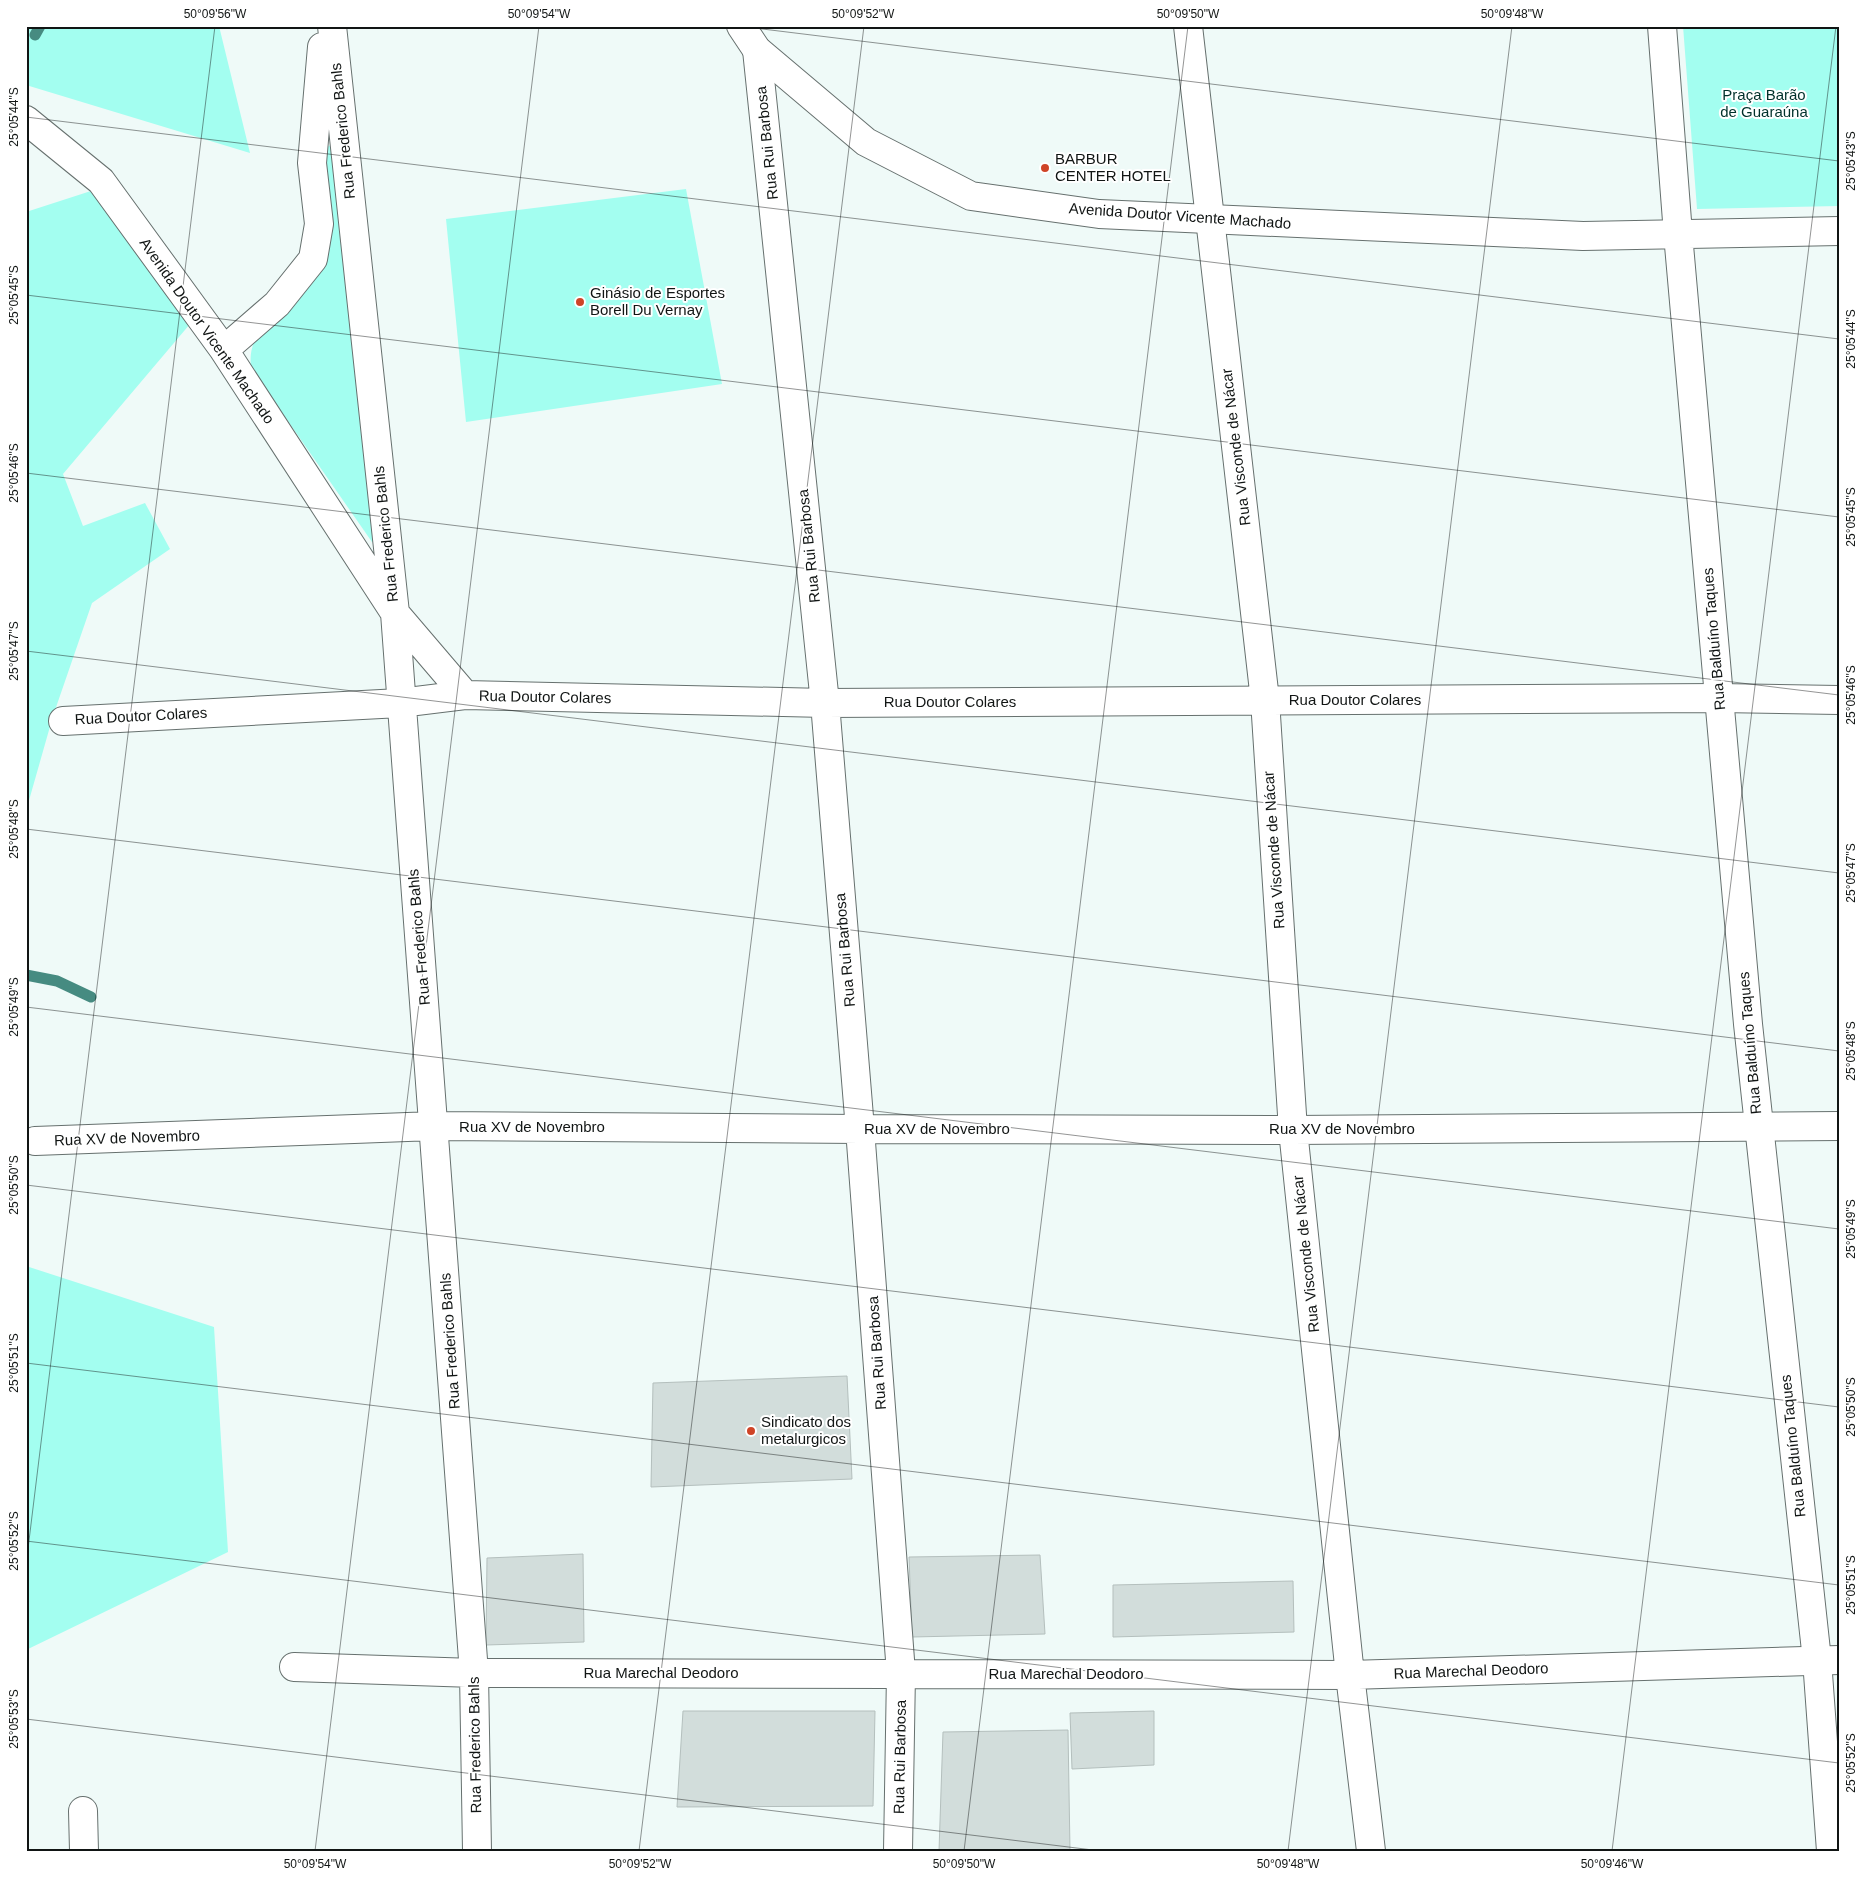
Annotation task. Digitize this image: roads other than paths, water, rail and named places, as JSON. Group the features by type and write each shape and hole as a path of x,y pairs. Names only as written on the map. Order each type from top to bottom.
{"street":[{"path":"224,350 276,304 314,259 319,224 312,163 324,26"},
{"name":"Rua Frederico Bahls","path":"332,26 395,614 400,703 434,1126 474,1673 477,1851"},
{"name":"Avenida Doutor Vicente Machado","path":"741,26 757,50 866,142 971,196 1099,214 1583,236 1678,234"},
{"name":"Rua Visconde de Nácar","path":"1188,26 1265,700 1292,1130 1350,1675 1371,1851"},
{"path":"1662,26 1678,234 1839,231"},
{"name":"Rua Rui Barbosa","path":"757,50 825,703 860,1129 901,1673 898,1851"},
{"name":"Avenida Doutor Vicente Machado","path":"26,120 101,181 224,350 395,614 465,695"},
{"name":"Rua Balduíno Taques","path":"1678,234 1758,1126 1828,1660 1831,1851"},
{"name":"Rua Doutor Colares","path":"62,721 400,703 465,695 825,703 1719,698 1839,700"},
{"name":"Rua XV de Novembro","path":"35,1142 434,1126 1292,1130 1839,1126"},
{"name":"Rua Marechal Deodoro","path":"294,1667 474,1673 1350,1675 1828,1660"},
{"path":"83,1811 84,1851"}],"waterway":[{"path":"35,35 40,26"},
{"path":"26,975 57,981 91,997"}],"place":[{"name":"BARBUR CENTER HOTEL","path":"1045,168"},
{"name":"Ginásio de Esportes Borell Du Vernay","path":"580,302"},
{"name":"Sindicato dos metalurgicos","path":"751,1431"}],"park label":[{"name":"Praça Barão de Guaraúna","path":"1764,104"}]}
